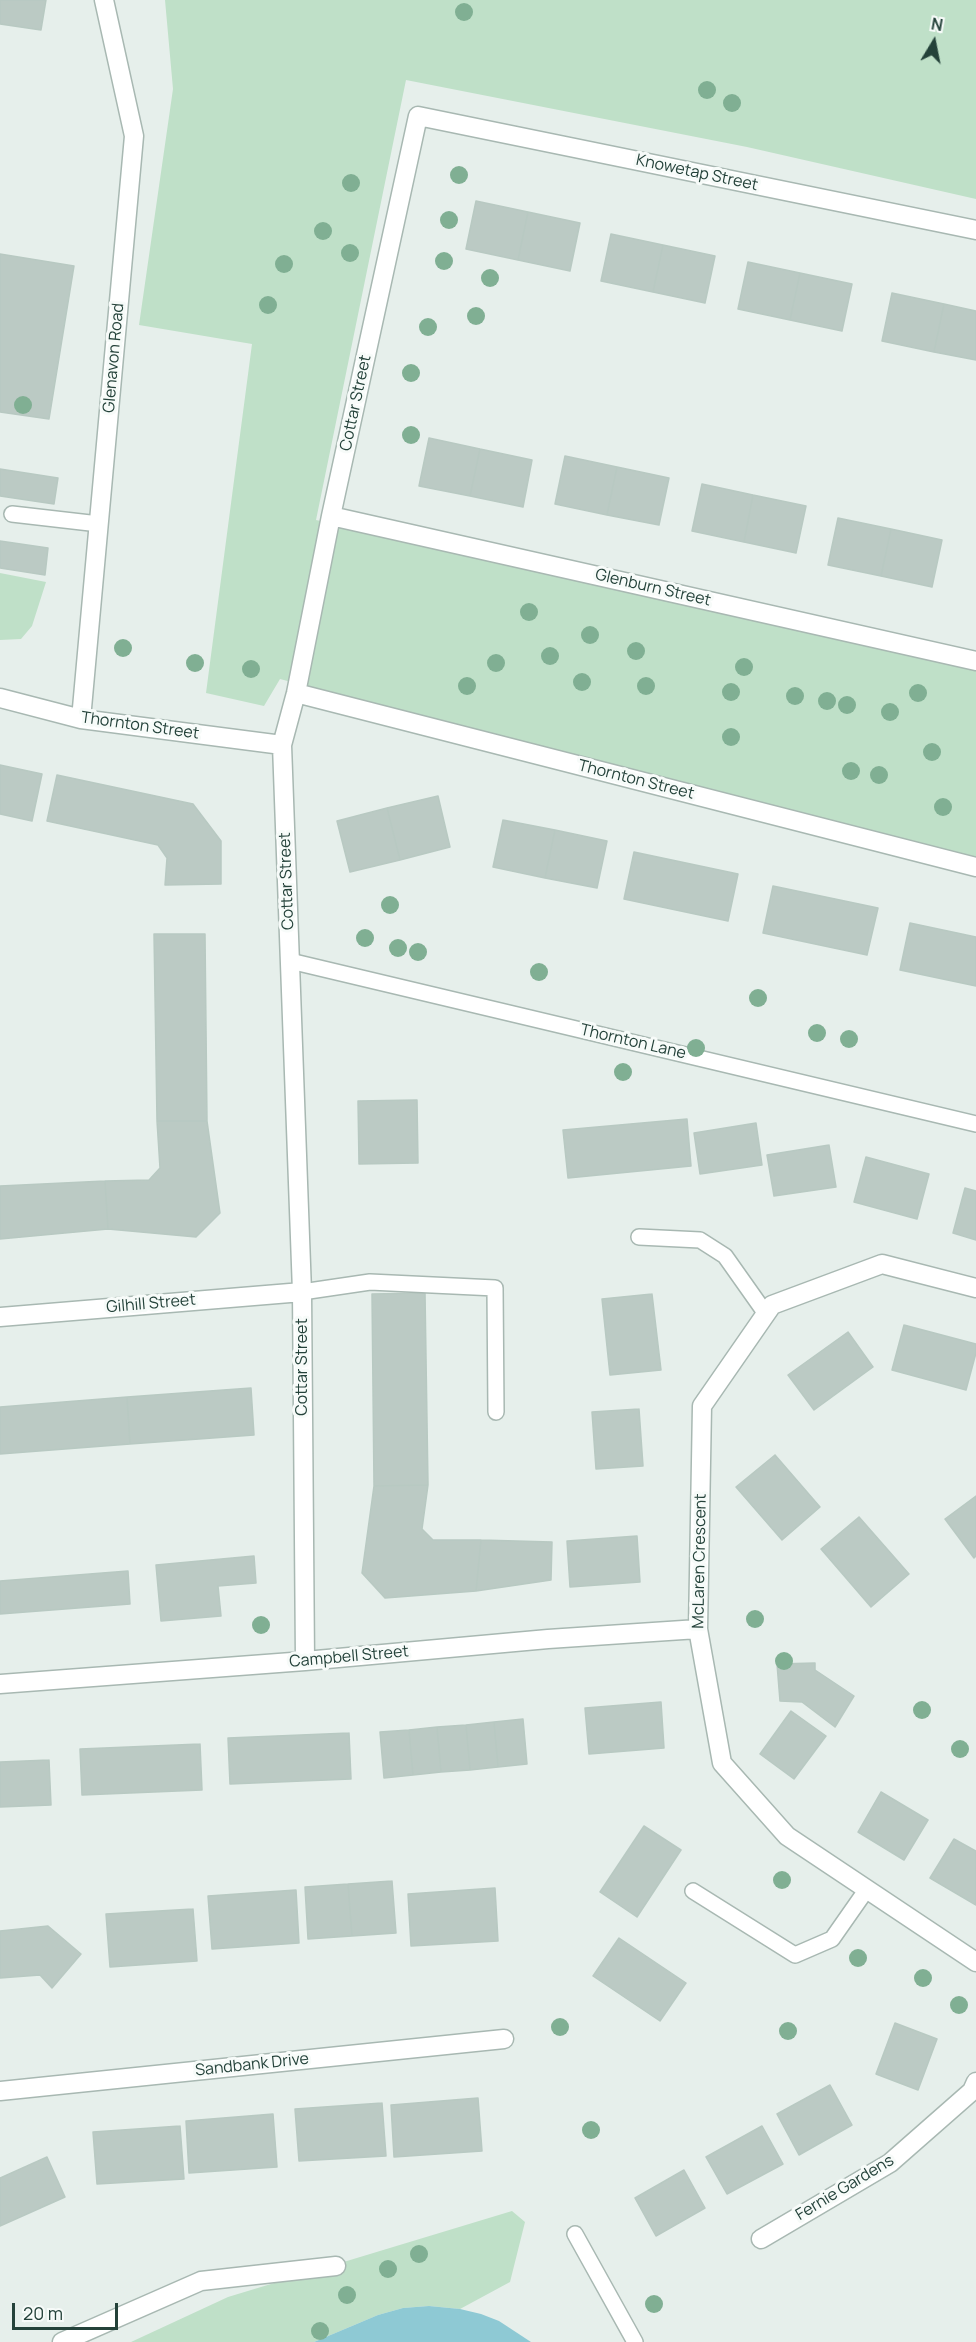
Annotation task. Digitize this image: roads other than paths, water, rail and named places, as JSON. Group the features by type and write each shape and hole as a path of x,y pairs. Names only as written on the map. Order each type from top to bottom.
{"street":[{"name":"Glenavon Road","path":"81,719 134,136 104,0"},
{"name":"Knowetap Street","path":"418,116 976,230"},
{"name":"Cottar Street","path":"305,1661 302,1292 282,745 296,693 331,516 418,116"},
{"name":"Glenburn Street","path":"331,516 976,661"},
{"name":"Thornton Street","path":"296,693 976,867"},
{"name":"Thornton Street","path":"0,698 81,719 282,745"},
{"name":"McLaren Crescent","path":"976,1288 882,1264 772,1305 702,1406 698,1629 722,1763 787,1836 976,1962"},
{"name":"Gilhill Street","path":"0,1317 302,1292"},
{"name":"Campbell Street","path":"0,1684 305,1661 548,1639 698,1629"},
{"name":"Sandbank Drive","path":"0,2091 504,2038"},
{"name":"Fernie Gardens","path":"761,2239 890,2163 972,2091 976,2082"},
{"path":"62,2342 201,2281 336,2266"}],"lane":[{"path":"12,514 99,524"},
{"name":"Thornton Lane","path":"290,961 976,1124"},
{"path":"639,1237 700,1240 709,1245 725,1256 766,1314"},
{"path":"302,1292 370,1282 495,1288 496,1412"},
{"path":"693,1891 795,1954 832,1939 867,1889"},
{"path":"575,2234 635,2342"}],"water":[{"path":"429,2306 481,2314 499,2321 531,2342 314,2342 378,2315 403,2308"}]}
